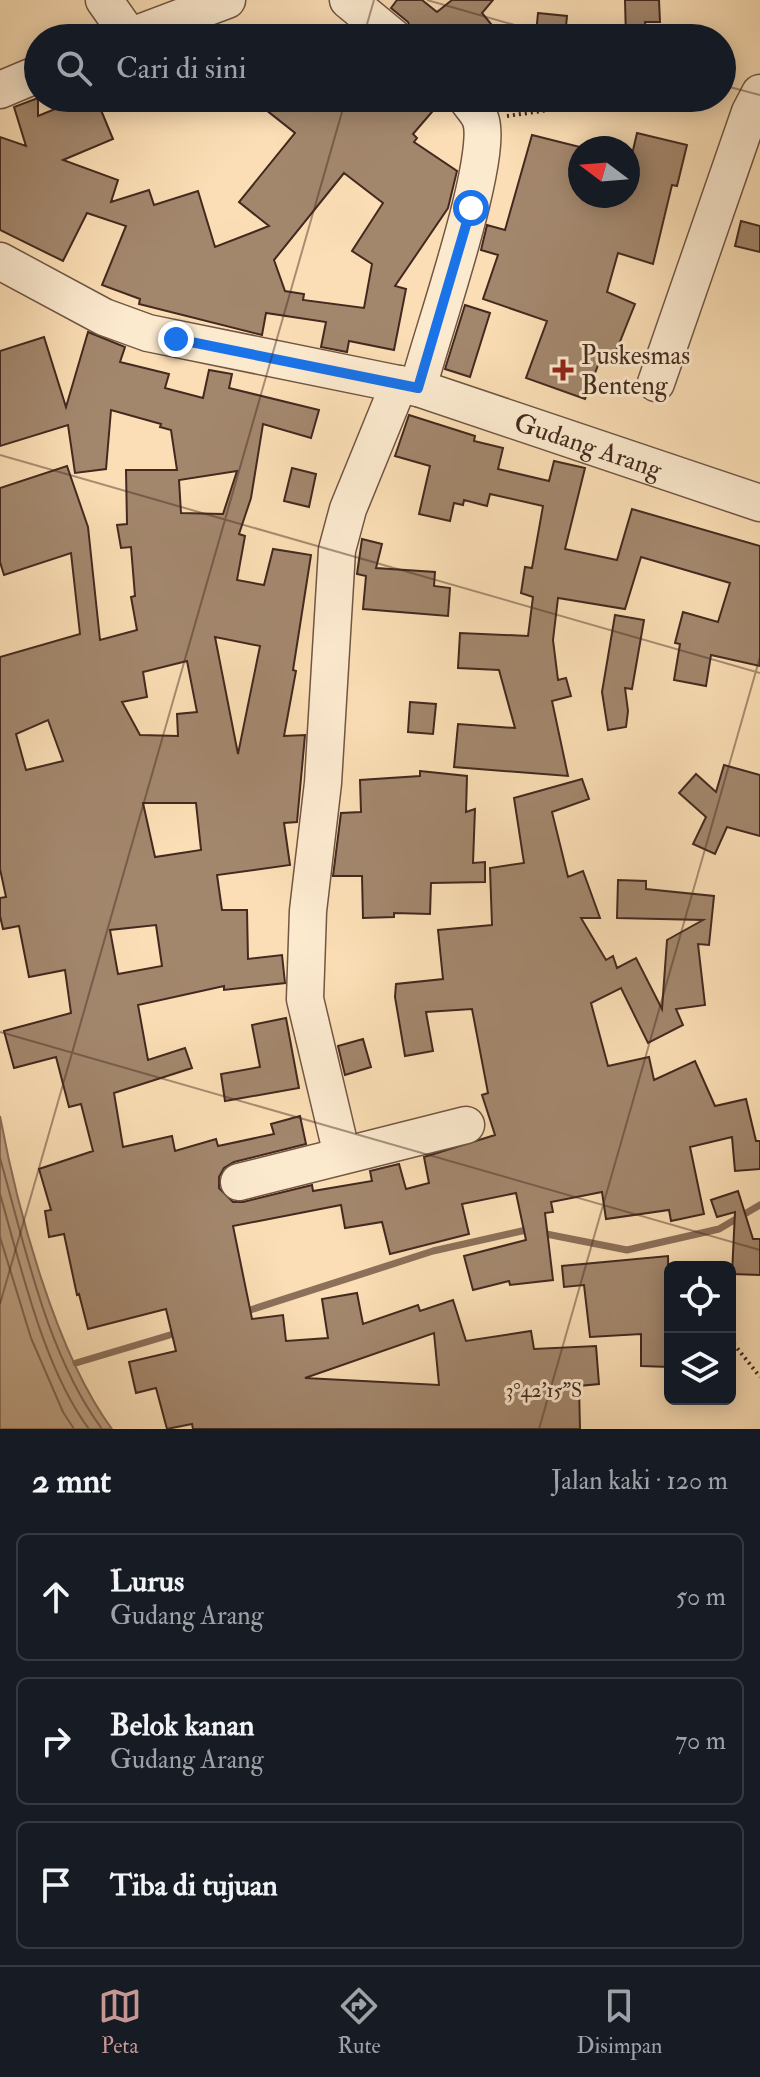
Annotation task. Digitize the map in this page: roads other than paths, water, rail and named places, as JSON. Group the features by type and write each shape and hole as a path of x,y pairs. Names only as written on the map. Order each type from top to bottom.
{"street":[{"path":"104,0 120,24"},
{"path":"348,0 377,24"},
{"path":"159,24 210,3"},
{"path":"0,90 24,80"},
{"path":"656,383 750,112 760,93"},
{"path":"342,1155 305,999 308,911 323,783 337,550 348,509 408,386 471,208 482,137 474,112"},
{"name":"Gudang Arang","path":"0,262 82,306 148,333 408,386 760,503"},
{"path":"239,1182 466,1125"}],"water":[{"path":"0,1116 28,1236 56,1321 92,1398 112,1429 0,1429"}],"waterway":[{"path":"241,1313 433,1251 526,1230 627,1250 719,1229 760,1205"},
{"path":"76,1363 180,1332"}],"place":[{"name":"Puskesmas Benteng","path":"563,370"}]}
